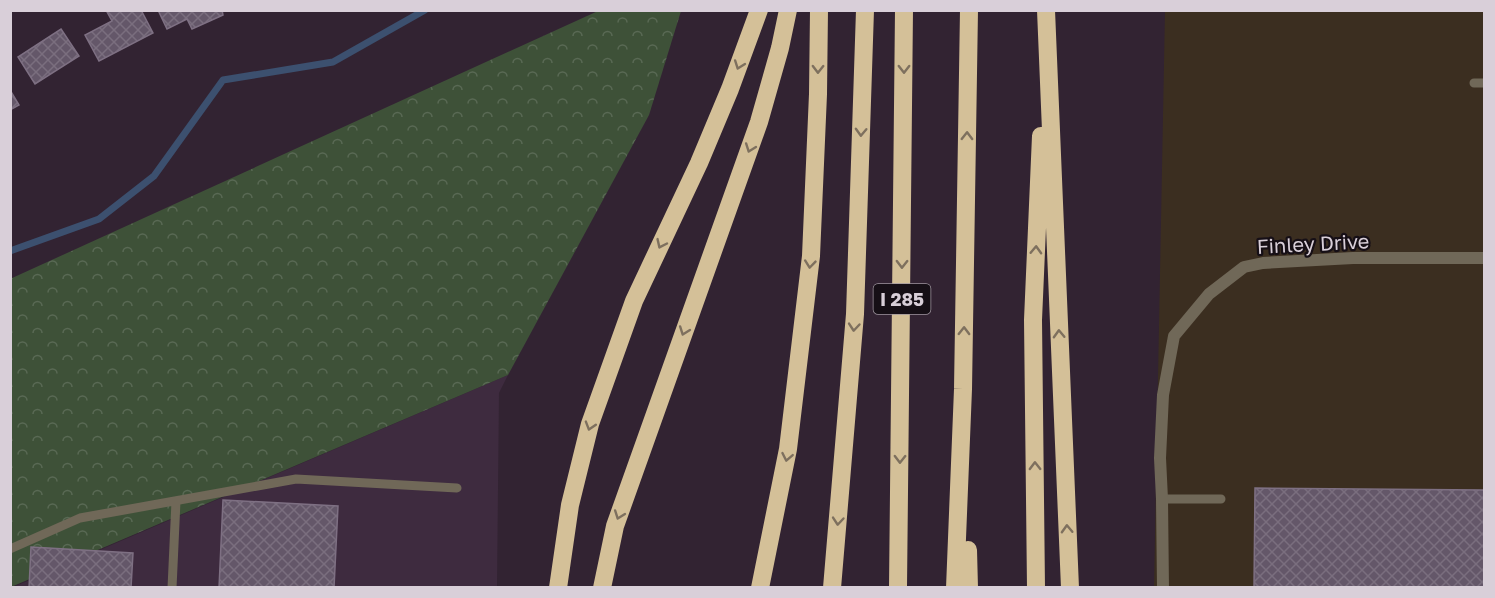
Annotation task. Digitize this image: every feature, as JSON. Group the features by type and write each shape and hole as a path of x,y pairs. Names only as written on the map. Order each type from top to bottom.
{"highway":[{"path":"558,588 570,505 590,424 634,301 699,163 730,89 759,10"},
{"path":"602,588 615,526 759,122 788,10"},
{"path":"759,588 788,449 811,256 819,10"},
{"path":"832,588 855,314 865,10"},
{"name":"I 285","path":"898,588 904,10"},
{"path":"955,588 963,389 969,10"},
{"path":"1036,588 1033,320 1046,10"},
{"path":"1046,10 1070,588"},
{"path":"963,389 969,588"}],"street":[{"name":"Finley Drive","path":"1163,588 1160,458 1163,395 1174,336 1209,294 1244,267 1263,262 1353,258 1485,258"}],"lane":[{"path":"1474,83 1485,83"},
{"path":"10,549 80,518 296,479 457,488"},
{"path":"1162,499 1221,499"},
{"path":"172,588 176,501"}],"shaded area":[{"path":"1165,11 1484,11 1484,587 1154,587"},
{"path":"508,375 499,393 497,587 11,588"}],"green space":[{"path":"598,11 681,11 649,115 508,375 11,587 10,279"}],"building":[{"path":"106,10 141,10 153,33 99,61 85,35 112,21"},
{"path":"158,10 222,10 223,15 192,29 187,19 167,29"},
{"path":"61,29 79,56 35,84 18,57"},
{"path":"10,90 19,105 10,110"},
{"path":"1255,488 1484,490 1484,588 1254,588"},
{"path":"223,500 338,506 334,588 219,588"},
{"path":"31,547 133,553 131,588 29,588"}],"waterway":[{"path":"10,251 99,219 154,176 223,80 333,62 425,10"}]}
